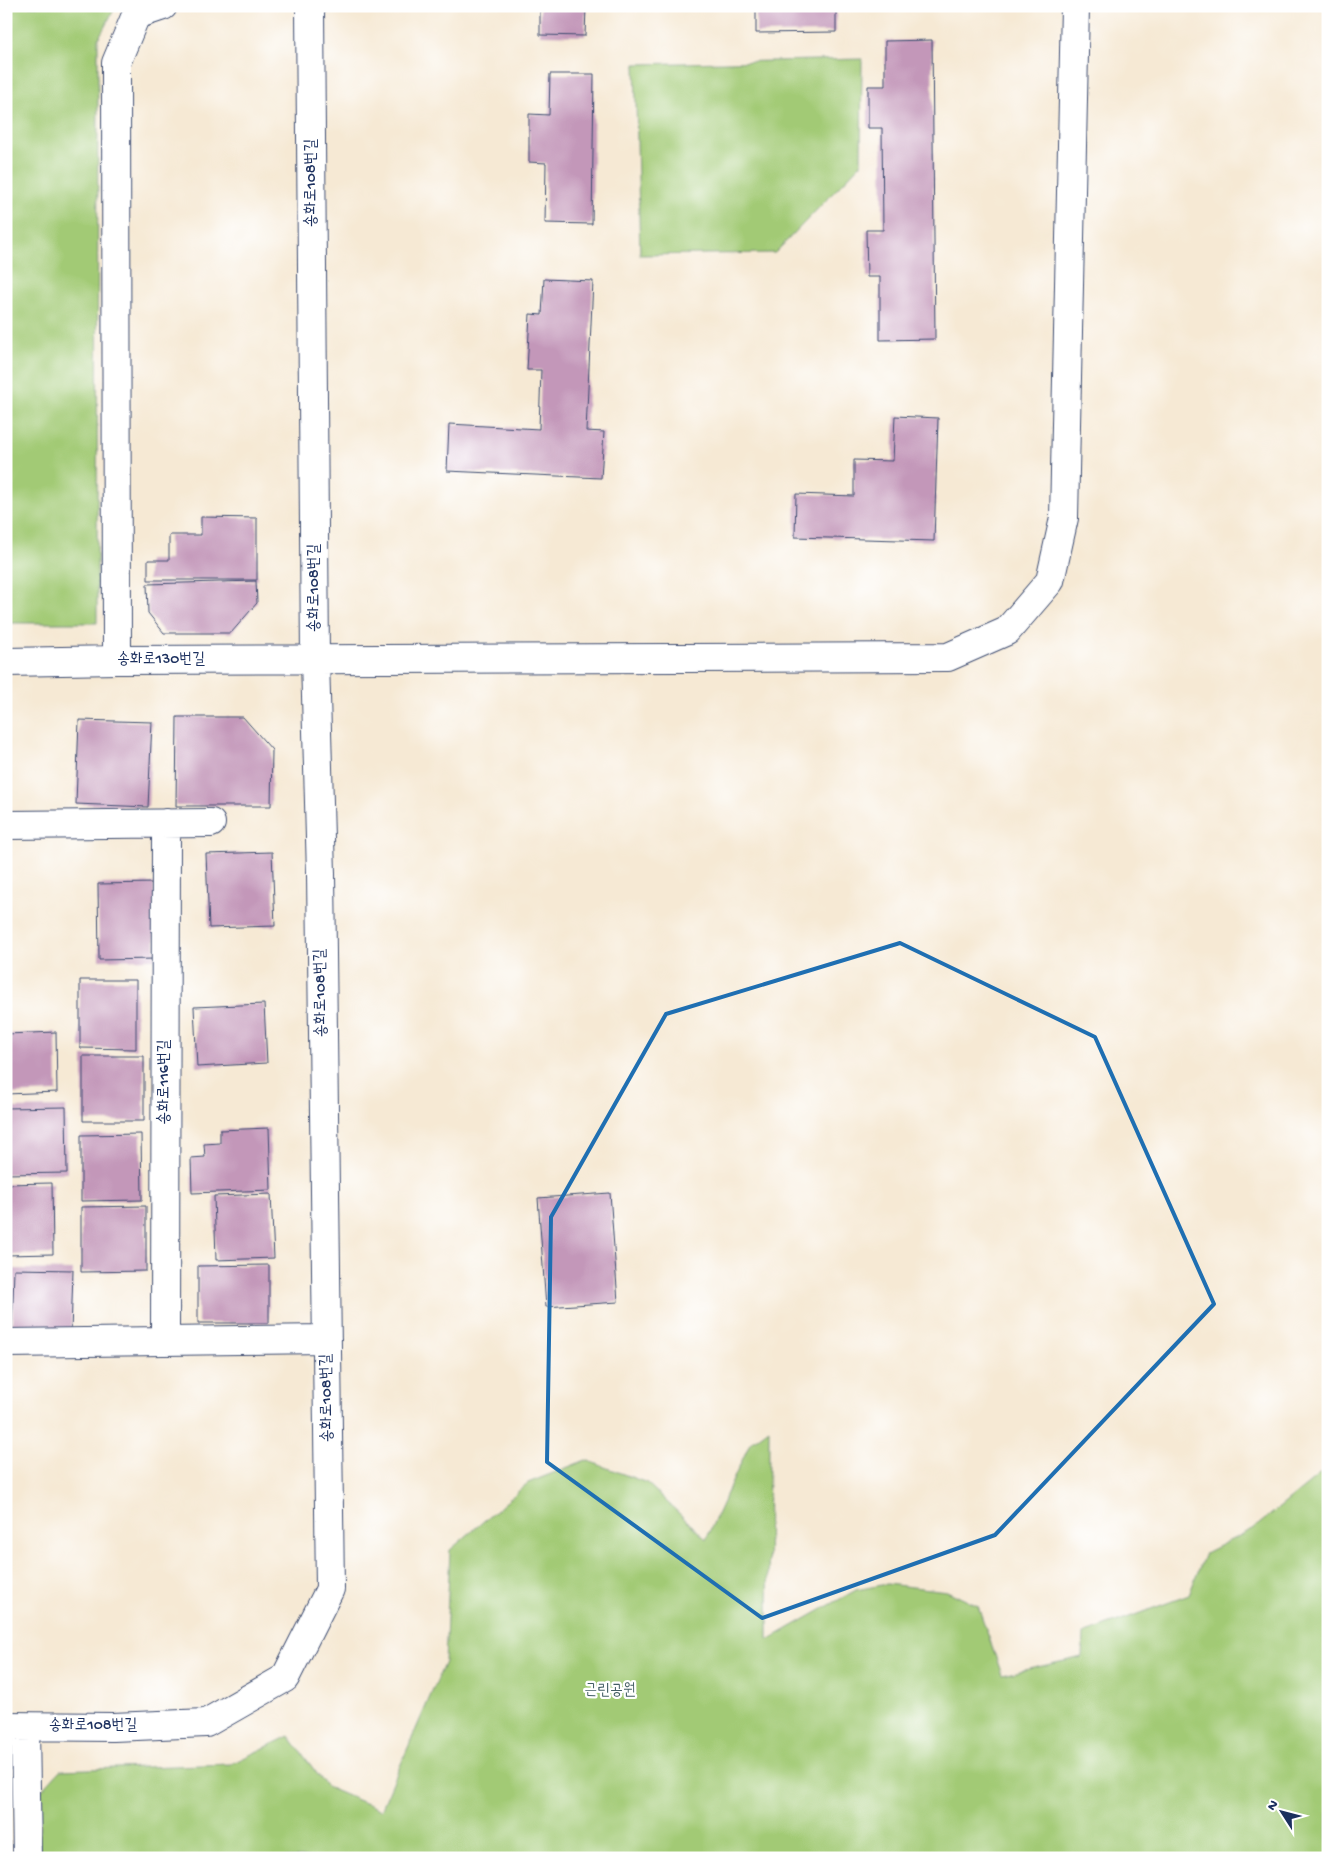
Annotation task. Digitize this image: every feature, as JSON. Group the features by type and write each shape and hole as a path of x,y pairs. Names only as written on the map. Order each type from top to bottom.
{"street":[{"path":"117,660 116,63 136,15 163,6"},
{"name":"송화로108번길","path":"16,1726 113,1727 206,1724 285,1678 330,1589 320,874 315,660 310,6"},
{"name":"송화로130번길","path":"6,662 948,657 1007,631 1050,581 1064,518 1075,6"},
{"path":"6,825 211,822"},
{"name":"송화로116번길","path":"165,1341 166,824"},
{"path":"6,1343 327,1339"},
{"path":"16,1726 27,1858"}],"highlighted area":[{"path":"900,943 1095,1037 1214,1304 995,1535 762,1618 547,1462 551,1217 666,1014"}],"green space":[{"path":"6,6 116,6 98,39 97,623 6,623"},
{"path":"862,59 861,164 775,253 640,255 635,64"},
{"name":"근린공원","path":"769,1429 768,1640 856,1590 887,1584 947,1591 978,1606 1002,1675 1082,1657 1083,1634 1189,1595 1205,1553 1253,1529 1328,1468 1328,1858 39,1858 40,1792 60,1770 231,1764 289,1736 327,1787 381,1810 445,1662 450,1550 528,1483 586,1460 647,1483 706,1539 750,1443"}],"building":[{"path":"540,6 586,6 585,36 540,35"},
{"path":"756,6 836,6 836,32 756,33"},
{"path":"932,40 935,339 880,340 880,277 867,277 866,230 883,230 882,128 868,128 868,86 885,86 885,41"},
{"path":"550,74 594,74 592,224 545,223 546,163 529,162 529,114 549,115"},
{"path":"544,279 593,281 586,431 604,432 601,478 447,471 449,424 539,429 541,370 527,370 530,314 542,315"},
{"path":"895,416 938,418 934,541 795,537 796,494 854,496 854,460 893,461"},
{"path":"201,517 257,518 257,580 148,580 148,560 169,560 169,535 201,535"},
{"path":"256,581 257,603 231,633 164,633 148,613 147,584"},
{"path":"177,717 243,717 272,750 271,806 176,806"},
{"path":"79,720 152,722 148,807 76,804"},
{"path":"272,852 275,926 209,928 206,854"},
{"path":"154,883 155,959 99,960 98,884"},
{"path":"80,980 136,980 136,1049 80,1048"},
{"path":"264,1004 267,1063 197,1067 194,1007"},
{"path":"56,1032 57,1092 6,1094 6,1034"},
{"path":"83,1056 144,1056 144,1121 83,1121"},
{"path":"66,1107 67,1173 6,1174 6,1108"},
{"path":"269,1128 271,1190 192,1193 191,1158 205,1157 204,1144 220,1143 220,1130"},
{"path":"141,1134 142,1200 81,1201 81,1135"},
{"path":"52,1183 53,1254 6,1255 6,1184"},
{"path":"610,1193 618,1302 546,1307 538,1198"},
{"path":"271,1194 274,1258 216,1260 214,1196"},
{"path":"146,1206 146,1271 81,1272 81,1207"},
{"path":"269,1265 269,1323 198,1323 198,1266"},
{"path":"14,1269 73,1270 71,1333 12,1332"}]}
